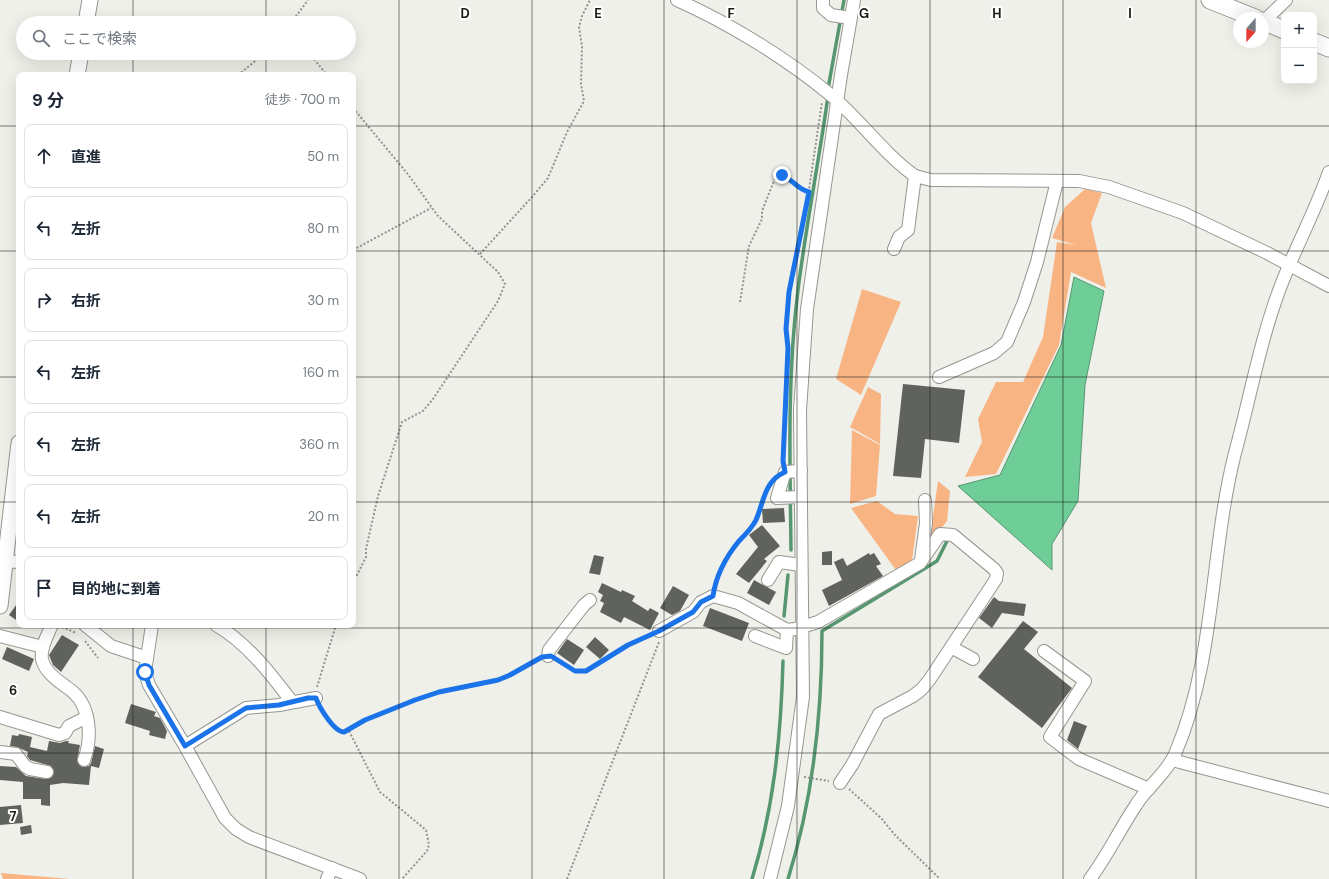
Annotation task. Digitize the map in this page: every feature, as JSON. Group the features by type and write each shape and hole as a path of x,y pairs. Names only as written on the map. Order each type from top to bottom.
{"highway":[{"path":"1210,0 1241,12"},
{"path":"1269,23 1281,29"},
{"path":"1317,43 1329,48"}],"main road":[{"path":"87,16 90,0"},
{"path":"78,72 80,60"},
{"path":"0,606 8,562 16,475"}],"street":[{"path":"677,0 708,14 759,45 829,95 915,176 931,180 1079,181 1109,187 1182,213 1267,253 1329,286"},
{"path":"823,0 823,8 831,15 843,17"},
{"path":"770,879 788,806 803,697 801,565 792,471 800,410 807,309 829,95 843,17 854,0"},
{"path":"1269,14 1286,0"},
{"path":"1090,879 1137,802 1172,760 1192,702 1203,656 1220,524 1235,453 1267,325 1289,266 1319,200 1329,172"},
{"path":"894,249 899,237 908,230 915,176"},
{"path":"939,377 994,353 1007,342 1024,302 1037,262 1057,181"},
{"path":"792,471 777,498 794,497"},
{"path":"920,563 926,523 925,500"},
{"path":"659,631 693,612 701,602 713,596 738,603 787,630 818,622 920,563 940,534 948,534 994,569 997,573 996,579 922,690 879,714 852,765 840,783"},
{"path":"768,580 779,562 801,565"},
{"path":"548,656 549,650 584,604 590,600"},
{"path":"49,628 43,647 42,658 45,666 52,675 80,700 87,717 90,736 89,748 84,760"},
{"path":"152,628 145,672 149,685 185,746 221,812 236,829 249,837 329,874 360,879"},
{"path":"220,628 239,641 273,677 292,702"},
{"path":"82,630 111,646 147,658"},
{"path":"755,636 786,648 787,630"},
{"path":"0,636 43,647"},
{"path":"951,647 973,659"},
{"path":"1044,651 1085,682 1050,737 1079,759 1149,789"},
{"path":"185,746 246,708 279,705 316,698"},
{"path":"0,717 59,735 64,733 69,726 87,717"},
{"path":"0,752 16,754 25,766 30,769 47,772"},
{"path":"1172,760 1329,801"}],"path":[{"path":"296,16 308,0"},
{"path":"480,254 548,178 567,132 584,101 580,84 582,47 579,28 582,16 590,0"},
{"path":"242,72 256,60"},
{"path":"315,60 325,72"},
{"path":"792,471 783,461 788,348 786,329 789,292 809,192 823,100 829,95"},
{"path":"356,112 407,173 431,208 480,254 503,278 505,284 485,322 433,399 423,411 402,422 378,496 366,549 366,557 356,577"},
{"path":"740,302 749,246 762,219 762,212 776,176 782,175 788,178 803,191 809,192"},
{"path":"356,248 431,208"},
{"path":"713,596 715,581 722,566 756,520 763,496 770,485"},
{"path":"70,628 82,630"},
{"path":"335,628 317,687 316,698 318,706 336,730 340,732 348,731 351,727 365,720 439,692 498,680 542,657 548,656 556,659 575,671 586,671 628,645 659,631 660,640 567,879"},
{"path":"85,640 98,658"},
{"path":"348,731 380,792 426,830 429,845 427,851 402,879"},
{"path":"807,778 846,785 866,804 894,835 940,879"}],"shaded area":[{"path":"1085,189 1102,193 1091,223 1106,288 1071,272 1059,345 996,474 965,477 982,442 978,419 996,382 1023,382 1043,337 1057,242 1076,245 1052,238 1065,207"},
{"path":"1074,277 1104,291 1085,385 1078,501 1052,544 1052,570 958,486 1000,475 1061,345"},
{"path":"862,289 901,302 861,395 836,379"},
{"path":"868,387 881,394 880,444 850,427"},
{"path":"852,430 880,445 876,496 850,504"},
{"path":"938,481 950,491 947,521 929,544"},
{"path":"877,501 895,514 918,516 912,561 896,570 851,508"},
{"path":"1,873 70,879 3,879"}],"building":[{"path":"903,384 965,390 959,443 925,439 921,478 893,476"},
{"path":"784,508 785,522 763,523 762,509"},
{"path":"762,525 780,546 764,559 767,561 749,583 736,574 758,547 749,535"},
{"path":"832,551 832,565 822,565 822,552"},
{"path":"869,553 870,555 874,553 881,564 876,566 883,576 829,606 822,590 842,580 834,562 843,558 847,566"},
{"path":"594,555 604,557 600,575 589,573"},
{"path":"754,580 776,592 769,605 747,593"},
{"path":"602,583 621,592 622,590 635,596 632,601 648,611 650,608 659,613 650,630 624,617 621,623 600,612 604,603 600,601 603,595 598,592"},
{"path":"673,586 689,595 680,611 672,615 660,608"},
{"path":"994,597 999,601 1026,604 1024,616 1002,613 992,628 979,618"},
{"path":"16,605 16,620 9,615"},
{"path":"710,608 749,623 742,641 703,626"},
{"path":"1023,621 1038,632 1024,649 1072,688 1042,728 978,677"},
{"path":"62,635 79,645 61,672 53,665 49,655"},
{"path":"595,637 609,650 600,659 586,647"},
{"path":"567,639 584,650 574,665 557,653"},
{"path":"7,647 34,659 29,671 2,659"},
{"path":"131,704 156,712 154,716 160,718 167,731 165,739 149,735 150,731 125,723"},
{"path":"1074,721 1087,726 1078,749 1067,740"},
{"path":"19,734 32,737 30,747 47,751 49,741 60,743 69,741 68,743 80,745 77,761 82,767 89,766 91,763 95,746 104,749 99,768 91,766 89,785 63,783 50,785 50,806 41,805 41,799 23,799 23,782 0,780 0,766 16,767 26,776 46,779 52,777 54,773 51,766 30,760 27,756 28,752 17,747 10,746 12,735 18,736"},
{"path":"21,805 23,823 0,825 0,807"},
{"path":"31,825 32,833 21,835 20,827"}],"waterway":[{"path":"828,89 844,0"},
{"path":"791,550 790,420 794,323 805,241 828,96"},
{"path":"788,879 797,849 810,788 818,725 822,662 822,631 937,561 948,539"},
{"path":"784,616 788,575"},
{"path":"752,879 766,825 775,771 783,661"}],"route":[{"path":"145,672 149,685 185,746 232,715 246,708 279,705 308,698 316,698 318,706 336,730 344,732 365,720 415,700 439,692 498,680 542,657 551,656 575,671 586,671 628,645 659,631 675,620 693,612 701,602 713,596 715,581 722,566 729,554 756,520 763,496 770,485 779,475 785,472 783,461 784,412 788,348 786,329 789,292 809,192 803,191 788,178 782,175"}]}
